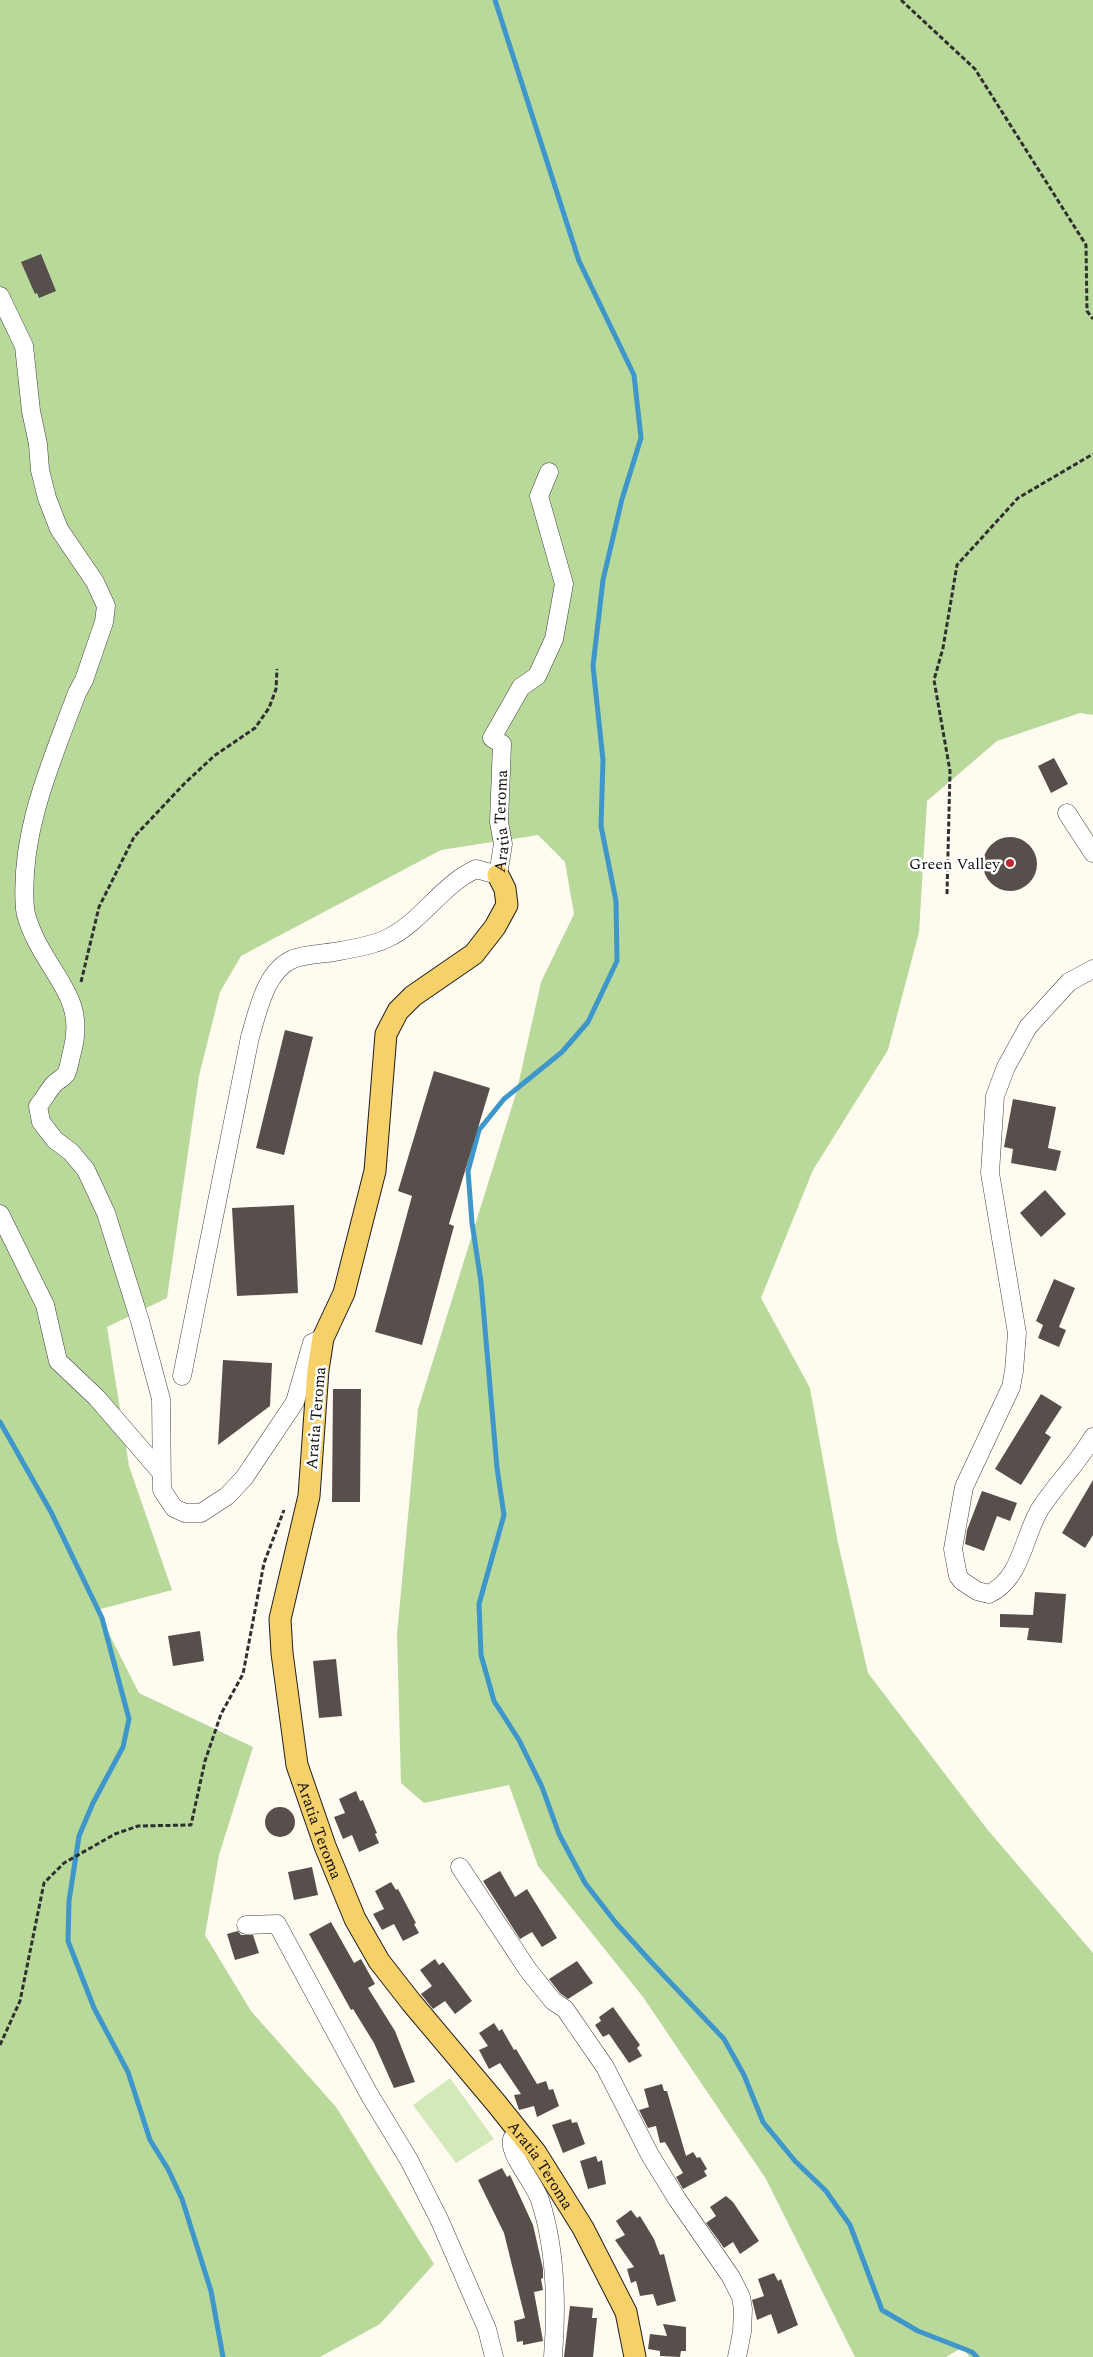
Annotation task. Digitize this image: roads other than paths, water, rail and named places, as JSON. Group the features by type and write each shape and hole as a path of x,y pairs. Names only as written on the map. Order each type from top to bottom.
{"main road":[{"name":"Aratia Teroma","path":"498,875 504,889 507,905 495,927 474,954 413,996 398,1011 386,1034 374,1171 344,1293 323,1338 314,1404 309,1496 280,1619 286,1692 297,1765 328,1856 355,1919 379,1961 520,2132 583,2228 626,2312 635,2357"}],"street":[{"path":"0,296 24,346 40,470 47,498 59,529 95,582 106,606 104,622 84,680 77,693 39,795 27,850 24,880 25,911 28,924 45,958 73,1004 76,1020 74,1045 66,1074 54,1084 38,1106 41,1122 55,1140 71,1152 86,1170 106,1213 140,1321 161,1399 163,1437 160,1471 162,1490 174,1508 185,1513 201,1513 227,1496 244,1478 295,1402 312,1343 323,1338"},
{"name":"Aratia Teroma","path":"498,875 503,844 499,822 502,744 492,738 521,687 537,676 554,639 564,584 539,496 549,472"},
{"path":"1067,813 1093,853"},
{"path":"182,1376 250,1037 263,995 275,974 291,960 351,949 386,939 414,920 462,876 476,869 498,875"},
{"path":"1093,969 1069,982 1028,1027 1006,1067 995,1096 990,1173 1016,1340 1014,1379 962,1494 953,1549 958,1576 967,1585 983,1594 989,1594 1001,1587 1018,1562 1039,1512 1093,1437"},
{"path":"0,1214 45,1305 58,1361 97,1398 160,1471"},
{"path":"460,1867 528,1970 553,2001 564,2010 605,2067 650,2155 676,2199 731,2277 743,2309 742,2332 736,2357"},
{"path":"246,1925 277,1924 369,2094 409,2160 439,2219 487,2329 494,2357"},
{"path":"520,2132 512,2139 512,2152 531,2180 540,2200 552,2256 555,2333 553,2357"}],"waterway":[{"path":"495,0 579,261 634,375 641,438 622,499 603,580 593,666 603,760 601,826 616,901 617,961 588,1022 562,1052 504,1099 479,1130 468,1171 472,1223 481,1282 497,1468 504,1515 479,1604 481,1655 494,1701 519,1740 542,1787 559,1834 585,1883 616,1923 724,2039 744,2075 763,2122 795,2161 826,2191 850,2225 882,2310 918,2331 972,2352 977,2357"},
{"path":"0,1422 51,1512 102,1618 129,1719 123,1747 93,1803 79,1836 69,1901 68,1941 94,2008 128,2072 150,2140 168,2169 182,2199 211,2291 223,2357"}],"place":[{"name":"Green Valley","path":"1010,863"}]}
